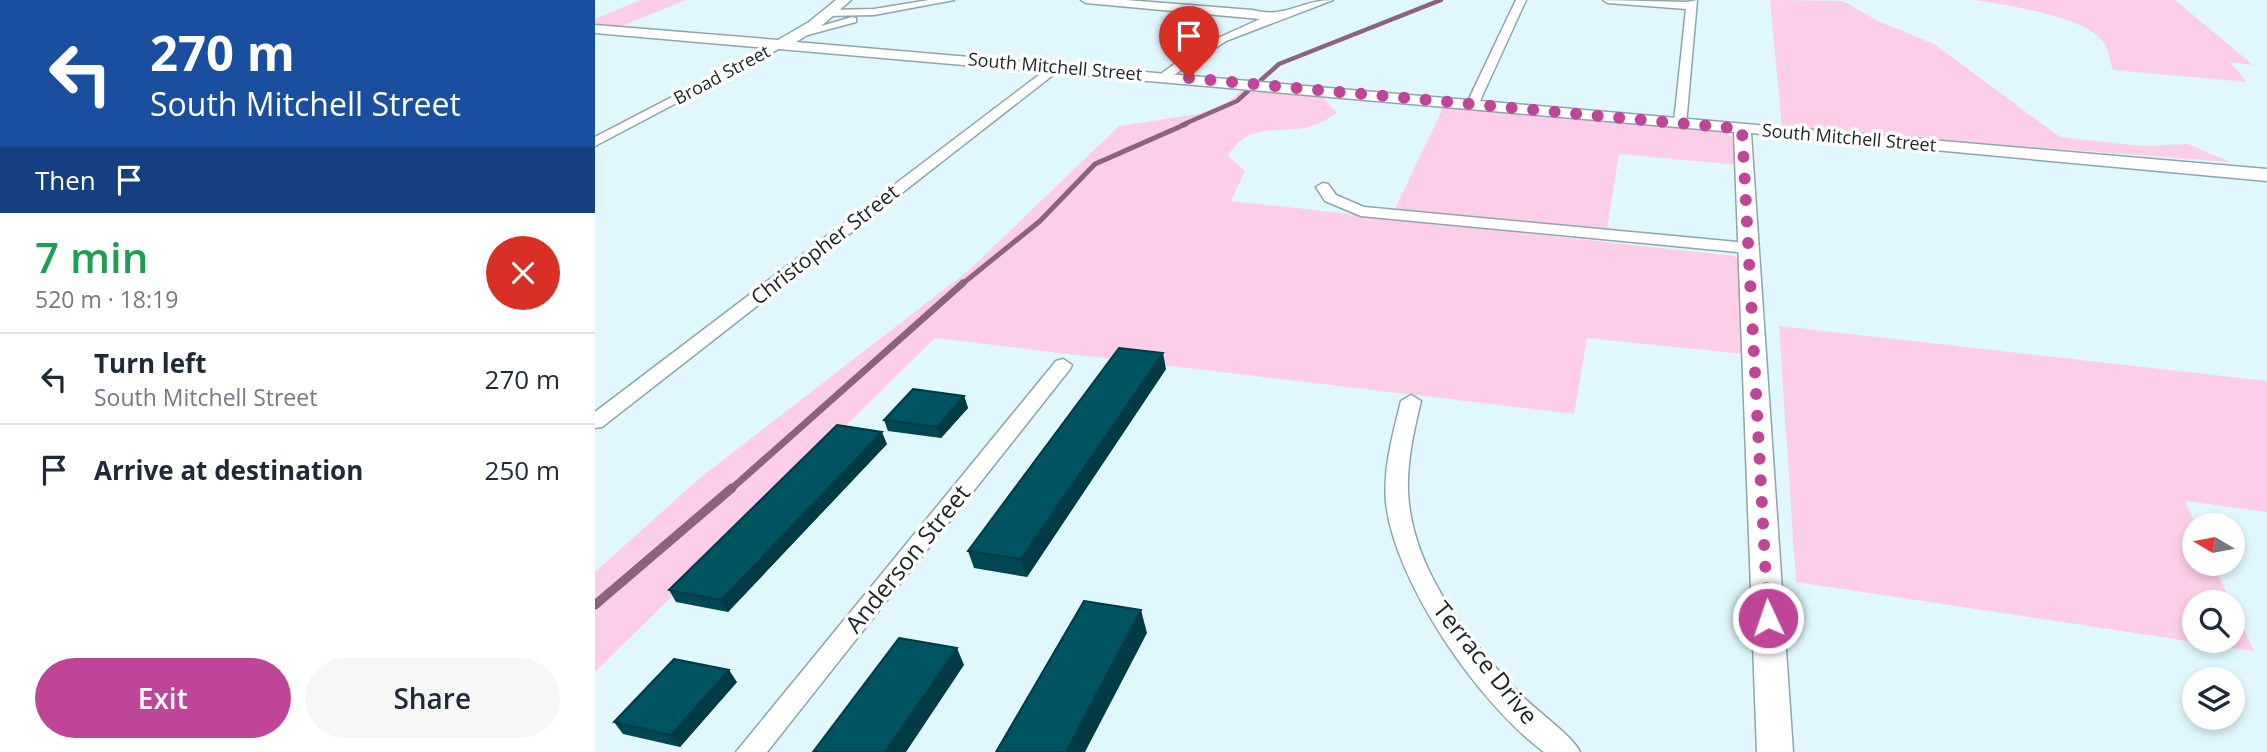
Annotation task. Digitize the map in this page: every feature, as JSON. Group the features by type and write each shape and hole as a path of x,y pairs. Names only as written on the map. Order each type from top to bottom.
{"street":[{"name":"Broad Street","path":"595,142 800,34 844,0"},
{"path":"800,34 887,11 949,0"},
{"path":"1086,0 1251,13 1271,19"},
{"path":"1166,76 1195,52 1271,19 1328,0"},
{"path":"1473,103 1521,0"},
{"path":"1608,0 1692,3 1681,122"},
{"path":"826,13 887,11"},
{"name":"South Mitchell Street","path":"599,32 782,44 1166,76 2267,175"},
{"name":"Christopher Street","path":"595,422 1056,68"},
{"path":"1742,129 1775,752"},
{"path":"1323,187 1330,198 1361,211 1748,248"},
{"name":"Anderson Street","path":"750,752 1063,365"},
{"name":"Terrace Drive","path":"1411,401 1398,480 1399,515 1424,584 1449,625 1516,707 1551,743 1566,752"}],"shaded area":[{"path":"640,0 686,0 617,28 595,26 595,19"},
{"path":"1770,0 1843,1 1878,21 1934,44 2060,137 2143,146 2188,144 2230,162 1782,128"},
{"path":"1975,0 2175,0 2253,65 2230,62 2247,82 2113,70 2105,44 2081,26 2045,13"},
{"path":"1243,88 1321,95 1337,113 1318,124 1257,133 1237,144 1228,156 1245,171 1231,201 1734,256 1739,260 1743,354 1587,338 1574,414 935,338 595,672 595,572 701,477 969,270 1119,126 1198,114 1229,102"},
{"path":"1444,106 1724,132 1736,139 1738,165 1619,154 1607,229 1601,232 1394,211"},
{"path":"1779,326 2267,381 2267,512 2185,501 2190,513 2182,513 2182,576 2219,576 2225,590 2182,590 2182,640 1796,582"},
{"path":"2245,632 2254,651 2245,650"}],"building":[{"path":"1119,348 1163,353 1021,559 968,551"},
{"path":"913,389 964,396 937,427 884,420"},
{"path":"837,425 882,432 721,600 669,590"},
{"path":"1084,601 1141,610 1066,752 996,752"},
{"path":"899,638 957,648 885,752 813,752"},
{"path":"674,659 729,670 671,735 614,722"}],"waterway":[{"path":"1261,80 1279,64 1441,0"},
{"path":"1182,125 1237,101 1248,91"},
{"path":"961,285 1040,221 1095,164 1186,124"},
{"path":"730,490 963,283"},
{"path":"595,605 732,488"}],"route":[{"path":"1189,78 1742,129 1768,618"}]}
